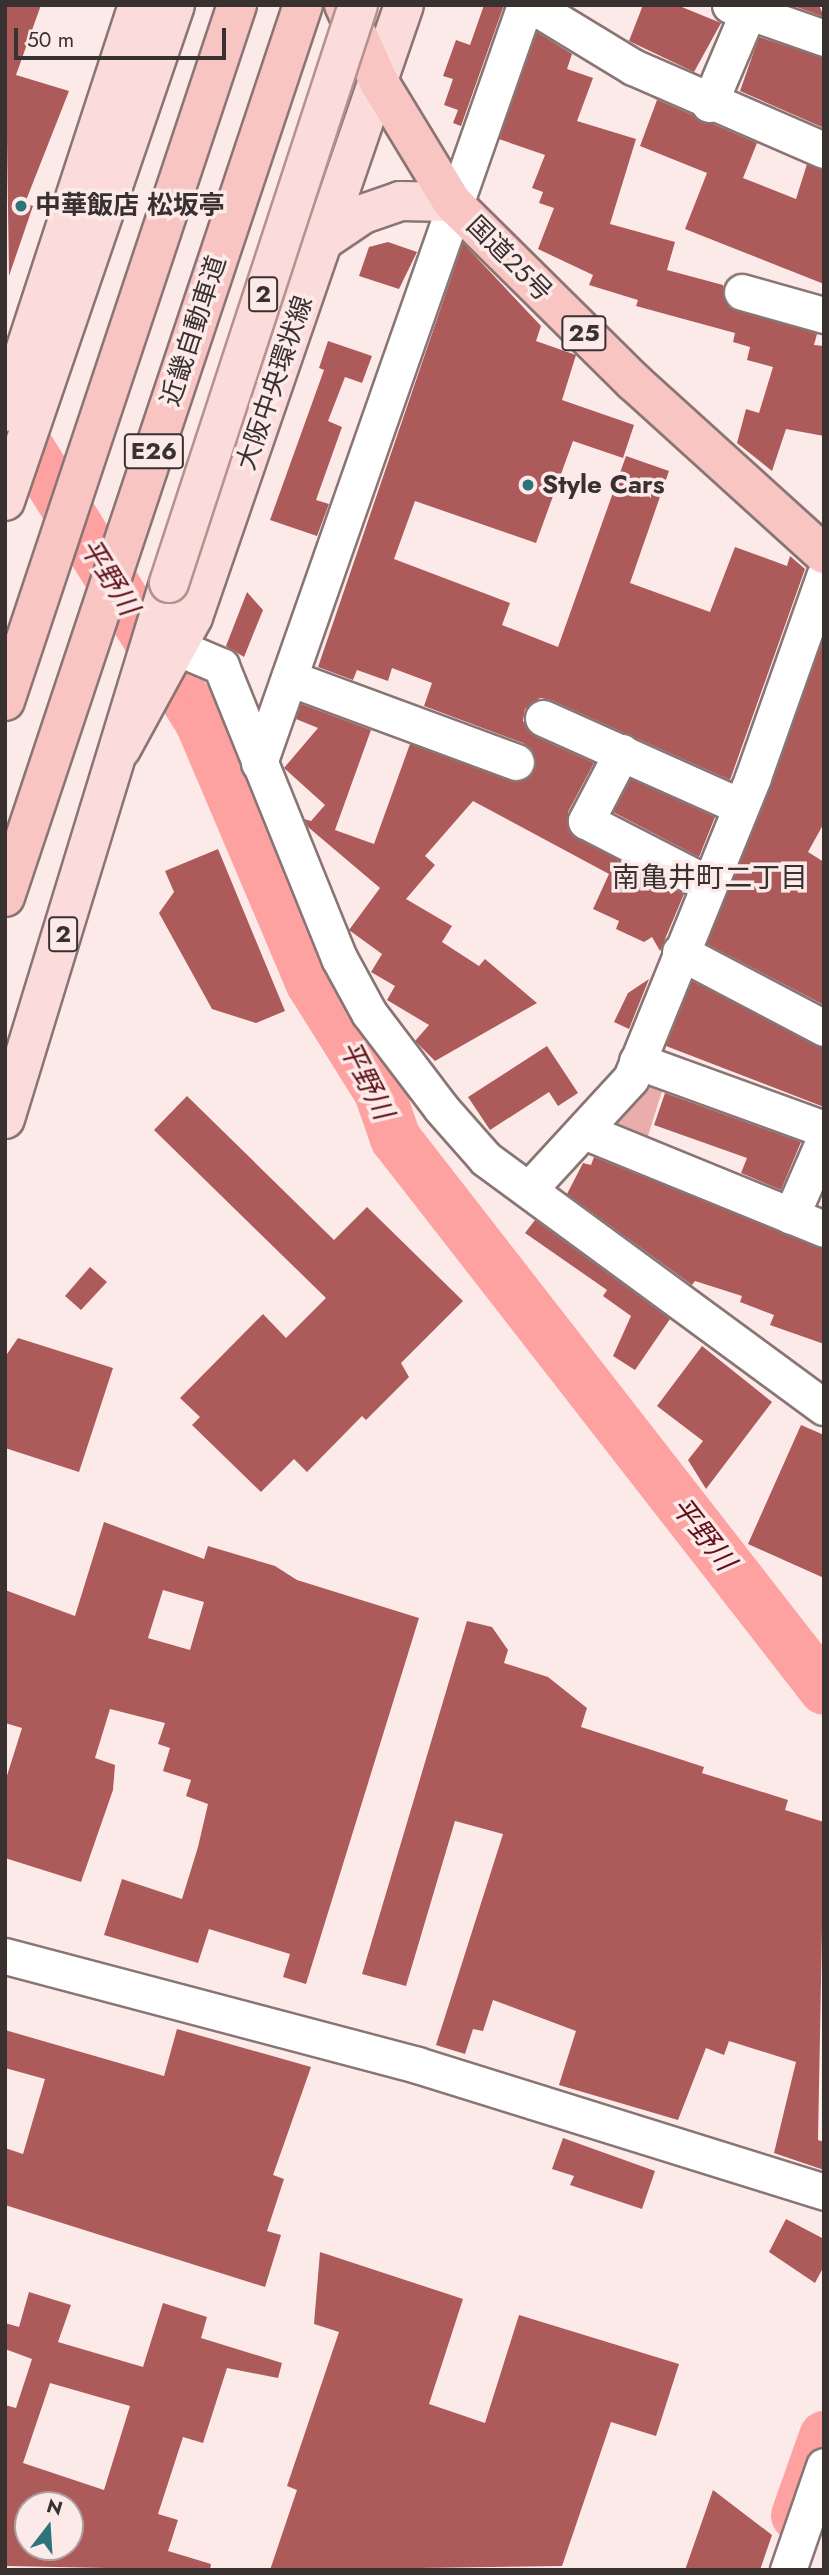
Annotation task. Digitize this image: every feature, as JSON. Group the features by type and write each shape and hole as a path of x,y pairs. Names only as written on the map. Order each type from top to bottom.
{"highway":[{"name":"E26","path":"5,701 237,5"},
{"name":"近畿自動車道","path":"5,897 303,5"},
{"name":"国道25号","path":"344,5 379,82 452,202 634,382 824,554"}],"main road":[{"path":"6,500 175,5"},
{"name":"大阪中央環状線","path":"5,1119 121,749 169,583 358,5"},
{"name":"大阪中央環状線","path":"121,749 193,617 326,239 404,5"},
{"path":"5,412 145,9"},
{"path":"326,239 363,214 400,201 452,202"}],"street":[{"path":"260,763 452,202 525,5"},
{"path":"531,5 709,104 824,150"},
{"path":"709,104 743,8 824,38"},
{"path":"742,292 824,315"},
{"path":"530,1188 631,1078 706,883 740,806 824,576"},
{"path":"176,647 222,666 339,958 369,1013 486,1159 530,1188 824,1407"},
{"path":"289,678 516,762"},
{"path":"543,718 740,806"},
{"path":"622,752 586,821 706,883"},
{"path":"680,952 824,1028"},
{"path":"638,1060 824,1129"},
{"path":"584,1131 824,1229"},
{"path":"791,1216 824,1140"},
{"path":"5,1956 417,2065 824,2192"},
{"path":"788,2570 824,2466"}],"shaded area":[{"path":"644,1077 664,1085 647,1139 615,1126"}],"building":[{"path":"5,5 41,5 16,75 69,91 25,203 33,206 9,276"},
{"path":"484,5 504,5 461,126 453,123 458,110 444,105 453,79 443,76 456,40 470,45"},
{"path":"643,5 677,5 721,23 694,72 629,41"},
{"path":"791,5 819,5 824,17"},
{"path":"537,32 572,54 567,69 593,78 577,121 636,139 610,224 675,242 667,270 723,285 728,306 817,334 814,345 824,346 824,436 786,429 772,471 737,443 746,409 759,413 773,367 747,360 750,347 733,342 735,333 636,306 638,300 589,285 593,275 538,249 554,208 539,203 543,192 532,188 545,155 499,139"},
{"path":"759,37 824,58 824,128 740,91"},
{"path":"651,97 757,143 743,178 796,199 807,164 824,170 824,284 685,229 707,173 640,146 657,100"},
{"path":"388,242 417,252 399,289 359,276 369,247"},
{"path":"463,243 541,326 536,341 576,355 562,400 634,425 623,458 573,441 536,543 415,501 394,559 510,603 502,625 558,647 626,456 669,471 630,583 710,612 735,547 787,566 790,556 805,569 730,780 551,700 540,698 525,709 523,721 534,736 594,763 568,812 569,832 684,894 660,951 652,937 644,942 616,929 619,921 593,909 609,874 473,801 425,856 435,865 406,899 452,926 442,942 479,966 485,959 537,1003 435,1061 415,1041 429,1025 387,1000 395,986 371,972 382,954 349,930 380,888 308,827 304,819 311,821 325,805 284,768 318,728 296,719 301,704 371,730 335,830 374,844 410,744 510,781 528,778 535,768 532,750 523,743 424,706 432,683 392,668 388,681 357,670 353,680 318,667"},
{"path":"328,341 372,356 362,383 345,377 328,421 342,427 316,500 329,504 317,536 270,520 324,370 319,368"},
{"path":"247,592 263,610 244,657 226,646"},
{"path":"824,637 824,823 808,852 824,862 824,1005 707,944"},
{"path":"631,779 715,817 699,857 613,812"},
{"path":"218,849 285,1011 256,1023 212,1009 159,913 174,892 165,871"},
{"path":"649,979 629,1029 614,1022 628,993"},
{"path":"692,981 824,1048 824,1107 666,1046"},
{"path":"547,1046 578,1093 558,1106 549,1092 490,1130 468,1097"},
{"path":"665,1093 801,1142 781,1190 741,1173 747,1158 654,1125"},
{"path":"187,1096 334,1240 367,1207 463,1301 401,1363 409,1377 366,1420 362,1416 307,1472 294,1459 261,1492 192,1425 200,1417 180,1398 263,1314 286,1338 326,1298 154,1130"},
{"path":"594,1157 824,1249 824,1344 770,1325 774,1315 740,1302 742,1296 695,1281 692,1285 567,1194 583,1163 591,1165"},
{"path":"535,1220 670,1319 635,1370 613,1356 631,1316 603,1296 607,1290 525,1233"},
{"path":"90,1267 107,1282 81,1310 65,1296"},
{"path":"18,1338 113,1368 79,1472 5,1448 5,1357"},
{"path":"702,1346 772,1402 706,1489 688,1460 703,1441 657,1406"},
{"path":"801,1425 824,1435 824,1578 748,1544"},
{"path":"104,1522 204,1559 208,1546 275,1566 297,1580 419,1618 306,1984 283,1977 290,1954 209,1929 198,1963 104,1935 122,1879 182,1899 198,1847 208,1804 186,1796 191,1780 163,1771 170,1748 158,1744 165,1723 110,1709 95,1758 115,1765 113,1790 81,1882 5,1858 5,1782 22,1728 5,1723 5,1590 75,1616","holes":["163,1590 204,1602 190,1650 148,1638"]},
{"path":"467,1621 492,1627 508,1650 504,1663 548,1677 587,1708 581,1727 704,1767 702,1773 788,1800 785,1810 824,1822 818,2140 824,2142 824,2170 774,2153 796,2062 729,2041 724,2055 706,2048 678,2120 559,2085 576,2031 493,2000 483,2031 473,2029 465,2054 436,2045 503,1834 455,1821 406,1986 362,1974"},
{"path":"177,2029 311,2067 273,2175 284,2179 267,2231 281,2235 265,2287 5,2205 5,2148 23,2154 45,2079 5,2068 5,2030 164,2076"},
{"path":"563,2138 655,2171 642,2209 570,2185 574,2176 552,2169"},
{"path":"786,2219 824,2239 824,2266 815,2283 769,2252"},
{"path":"320,2252 463,2299 429,2404 485,2423 519,2315 679,2364 656,2436 611,2422 562,2566 270,2570 297,2490 287,2486 339,2332 314,2324"},
{"path":"29,2292 71,2305 58,2342 143,2367 163,2303 207,2317 201,2338 282,2363 278,2378 227,2368 203,2443 183,2437 158,2514 178,2520 168,2551 211,2564 210,2570 5,2566 5,2405 16,2408 32,2359 5,2349 5,2323 19,2327","holes":["50,2383 130,2406 104,2490 23,2463"]},
{"path":"713,2490 772,2535 760,2570 685,2570"}],"waterway":[{"name":"平野川","path":"5,410 200,722 311,983 379,1092 395,1138 824,1689"},
{"path":"796,2515 824,2436"}],"place":[{"name":"中華飯店 松坂亭","path":"21,206"},
{"name":"Style Cars","path":"528,485"}],"district":[{"name":"南亀井町二丁目","path":"710,878"}]}
